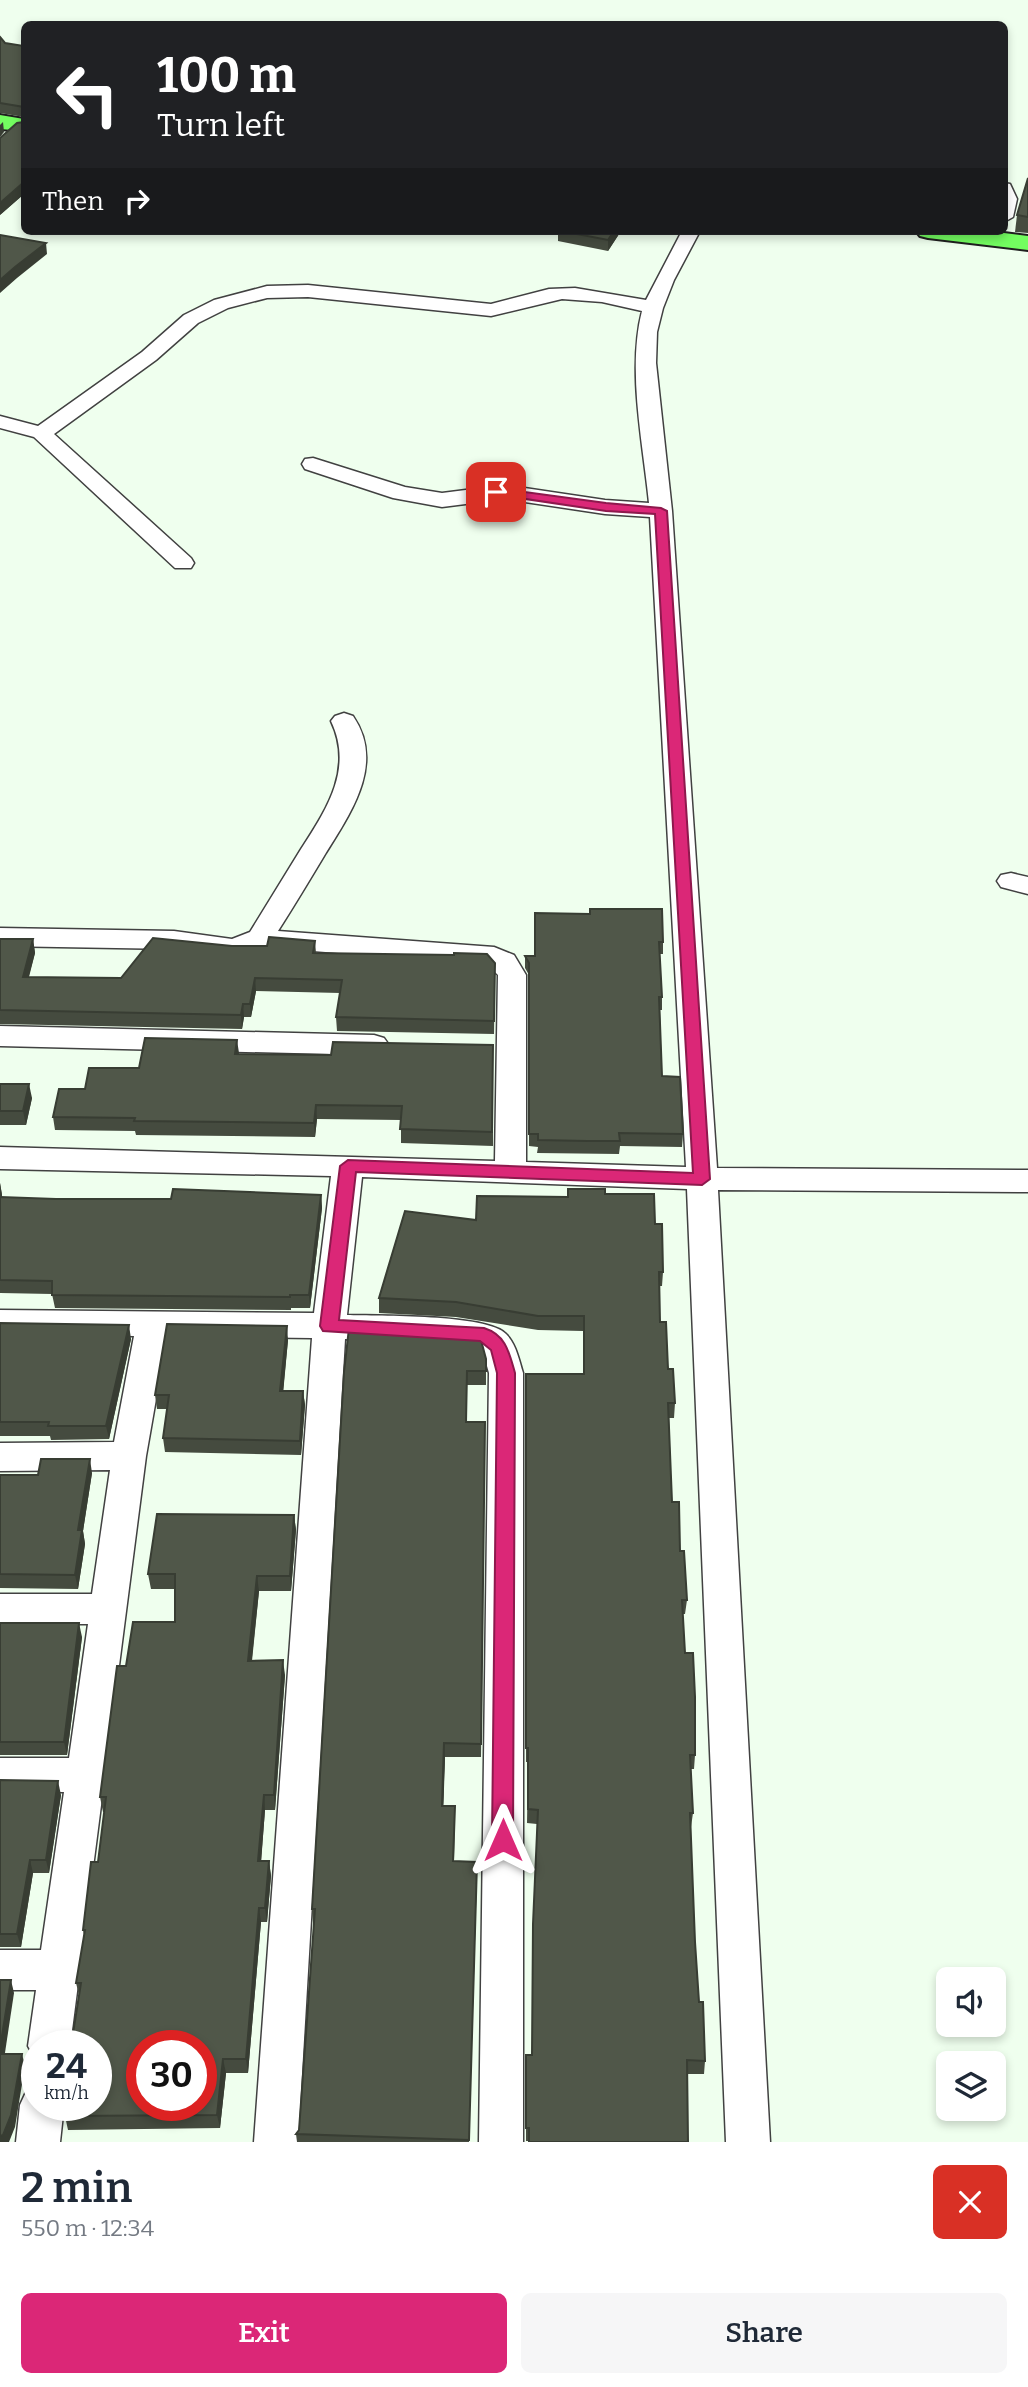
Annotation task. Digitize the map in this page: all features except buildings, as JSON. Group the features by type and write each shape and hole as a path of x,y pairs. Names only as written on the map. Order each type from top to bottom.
{"main road":[{"path":"0,122 21,125"},
{"path":"1008,233 1028,243"}],"street":[{"path":"689,235 664,280 653,308 647,332 646,363 661,511 702,1179 748,2142"},
{"path":"41,433 149,356 191,319 221,304 267,292 337,293 491,310 511,308 548,295 585,294 653,308"},
{"path":"0,422 41,433 183,563"},
{"path":"313,464 401,493 442,500 505,492 606,507 661,511"},
{"path":"260,938 344,802 354,745 344,721"},
{"path":"0,937 174,940 234,948 260,938 494,956 504,961 512,975 497,1047 510,1172"},
{"path":"0,1036 402,1045"},
{"path":"0,1158 348,1166 702,1179 1028,1181"},
{"path":"276,2142 329,1326 348,1166"},
{"path":"0,1322 329,1326 484,1334 494,1341 500,1350 506,1373 501,2142"},
{"path":"51,2030 129,1456 153,1323"},
{"path":"0,1457 129,1456"},
{"path":"0,1609 109,1609"},
{"path":"0,1775 85,1775"},
{"path":"0,1970 58,1970"},
{"path":"38,2142 41,2121"}],"route":[{"path":"496,492 606,507 661,511 702,1179 348,1166 329,1326 484,1334 494,1341 500,1350 506,1373 503,1840"}]}
